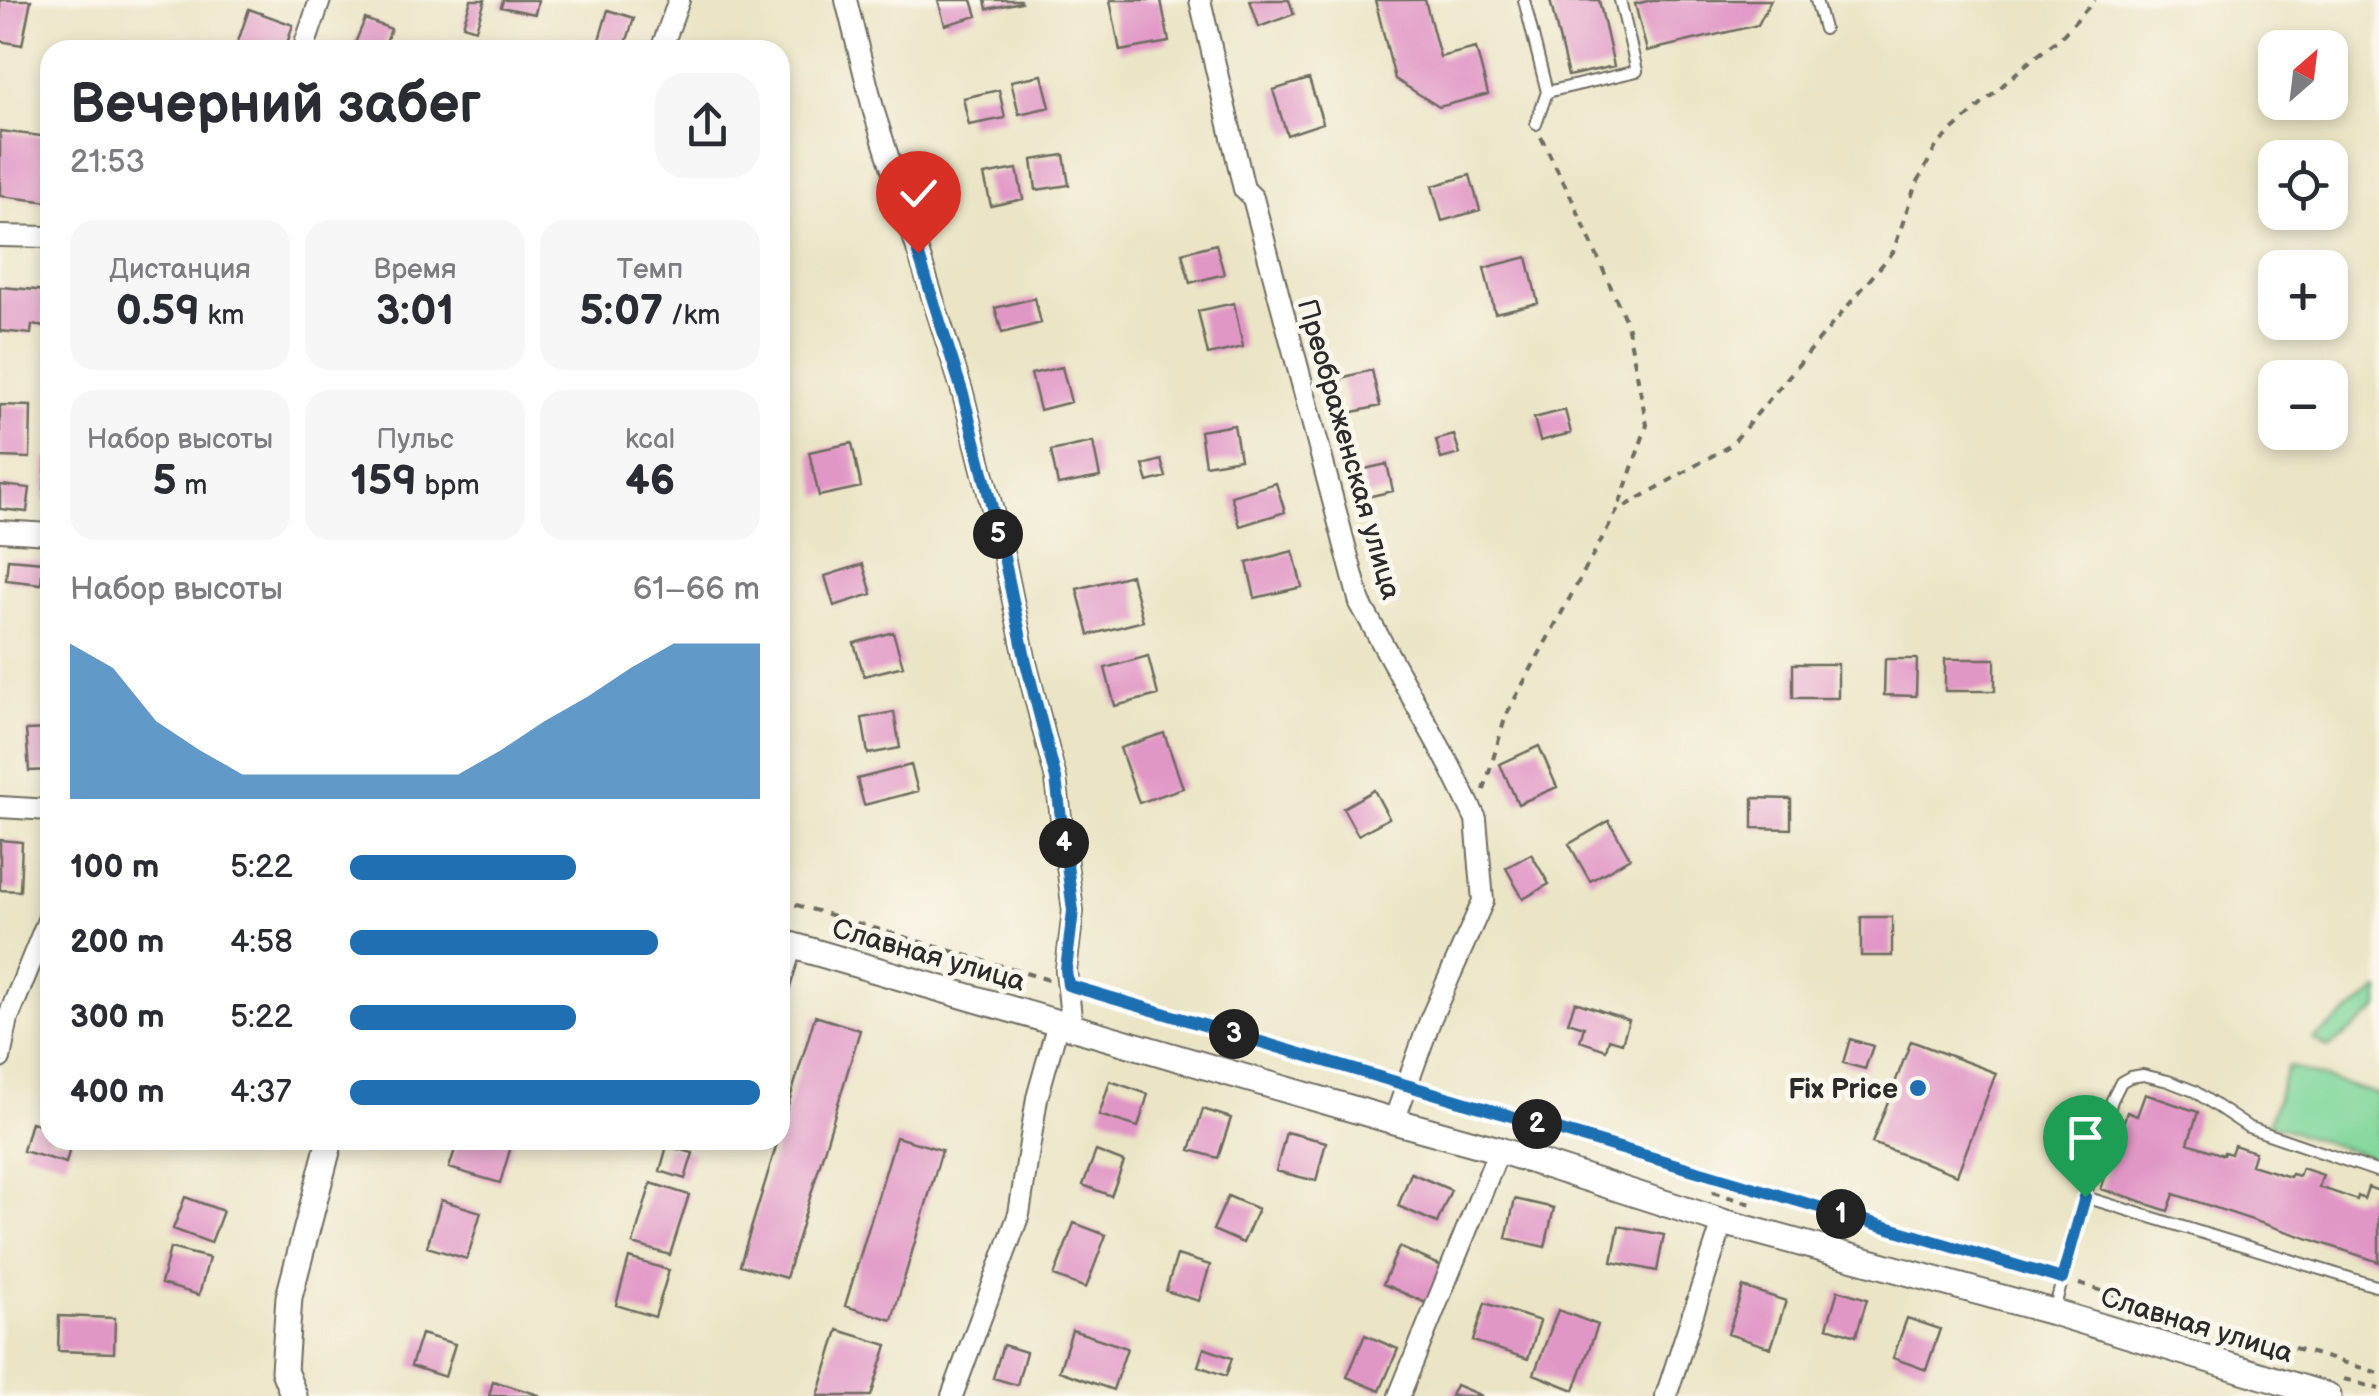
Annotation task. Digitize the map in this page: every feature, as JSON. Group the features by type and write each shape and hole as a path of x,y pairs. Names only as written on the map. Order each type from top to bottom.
{"street":[{"path":"306,40 320,0"},
{"path":"665,40 678,0"},
{"path":"846,0 874,112 963,394 1001,543 1056,779 1073,911 1065,1025 1037,1098 1019,1214 952,1396"},
{"name":"Преображенская улица","path":"1200,0 1244,188 1253,198 1360,603 1476,819 1483,901 1431,1018 1394,1122"},
{"path":"0,236 40,237"},
{"path":"0,531 40,533"},
{"path":"0,807 40,809"},
{"path":"0,1058 4,1018 40,937"},
{"name":"Славная улица","path":"790,945 1499,1150 1723,1222 2335,1387"},
{"path":"294,1396 284,1371 288,1297 327,1150"},
{"path":"1399,1396 1499,1150"},
{"path":"1666,1396 1723,1222"}],"lane":[{"path":"1524,0 1547,92 1536,124"},
{"path":"1547,92 1636,71 1620,0"},
{"path":"1816,0 1824,29"},
{"path":"2053,1312 2115,1090 2130,1077 2143,1075 2168,1080 2194,1091 2248,1127 2379,1172"},
{"path":"2085,1197 2379,1288"}],"path":[{"path":"1617,511 1732,445 1894,252 1914,190 1937,145 2060,38 2095,0"},
{"path":"1476,819 1506,716 1617,511 1647,425 1627,324 1536,124"},
{"path":"790,903 2379,1373"},
{"path":"1702,1189 1758,1206"},
{"path":"2335,1387 2379,1390"}],"green space":[{"path":"2379,990 2379,1009 2328,1048 2313,1039"},
{"path":"2288,1066 2379,1095 2379,1160 2269,1124"}],"building":[{"path":"0,0 31,0 22,45 0,41"},
{"path":"471,0 485,0 476,29 463,25"},
{"path":"503,0 538,0 535,14 501,7"},
{"path":"938,0 972,0 977,16 945,25"},
{"path":"985,0 1020,0 1021,2 987,9"},
{"path":"1110,0 1161,0 1169,42 1120,51"},
{"path":"1250,0 1289,0 1294,14 1259,27"},
{"path":"1375,0 1425,0 1440,57 1476,48 1488,94 1439,107 1395,79"},
{"path":"1550,0 1599,0 1614,66 1568,76"},
{"path":"1652,0 1771,0 1758,25 1647,51 1635,4"},
{"path":"249,9 293,25 288,40 238,40"},
{"path":"608,10 634,18 627,40 599,40"},
{"path":"365,19 391,29 387,40 356,40"},
{"path":"1042,75 1050,107 1019,114 1011,81"},
{"path":"1309,79 1323,123 1287,135 1273,90"},
{"path":"999,90 1005,118 969,125 963,98"},
{"path":"0,131 40,136 40,201 0,196"},
{"path":"1064,155 1069,185 1036,190 1032,160"},
{"path":"1017,169 1023,199 991,206 984,175"},
{"path":"1470,175 1480,210 1442,221 1432,186"},
{"path":"1216,244 1224,274 1190,283 1182,253"},
{"path":"1527,257 1538,303 1495,313 1484,268"},
{"path":"0,287 40,290 40,326 32,325 31,334 0,331"},
{"path":"1035,298 1041,323 1002,333 995,308"},
{"path":"1234,303 1243,347 1208,355 1198,311"},
{"path":"1062,367 1071,402 1040,410 1031,374"},
{"path":"1372,370 1380,406 1349,413 1341,378"},
{"path":"0,405 31,406 30,458 0,457"},
{"path":"1565,410 1571,433 1540,441 1534,418"},
{"path":"1234,425 1240,459 1205,465 1200,431"},
{"path":"1454,435 1460,454 1441,459 1436,440"},
{"path":"1093,442 1100,477 1058,485 1051,451"},
{"path":"852,443 861,487 819,496 809,452"},
{"path":"1161,460 1166,477 1148,482 1143,465"},
{"path":"1387,464 1393,491 1367,497 1360,470"},
{"path":"1276,483 1285,512 1240,526 1231,496"},
{"path":"0,485 30,488 27,512 0,509"},
{"path":"1293,551 1302,587 1255,598 1247,563"},
{"path":"8,559 40,562 40,584 6,580"},
{"path":"863,564 872,594 834,606 825,576"},
{"path":"1131,575 1143,621 1089,635 1077,589"},
{"path":"893,632 903,666 864,676 854,643"},
{"path":"1148,656 1158,695 1115,706 1105,668"},
{"path":"1885,659 1917,659 1916,696 1884,695"},
{"path":"1945,659 1995,659 1995,691 1945,691"},
{"path":"1793,664 1838,664 1838,698 1793,698"},
{"path":"894,712 900,748 868,754 862,718"},
{"path":"40,729 40,770 29,771 26,730"},
{"path":"1164,733 1183,788 1139,803 1120,748"},
{"path":"1539,746 1557,787 1518,804 1500,764"},
{"path":"911,765 918,791 864,805 857,779"},
{"path":"1374,790 1389,818 1358,835 1343,808"},
{"path":"1753,798 1791,799 1791,829 1753,828"},
{"path":"1609,821 1630,858 1590,881 1569,844"},
{"path":"0,840 22,842 20,891 0,890"},
{"path":"1531,854 1549,884 1523,899 1506,868"},
{"path":"1861,917 1892,917 1892,956 1861,956"},
{"path":"1575,1002 1629,1020 1622,1043 1609,1039 1606,1050 1580,1041 1584,1027 1568,1022"},
{"path":"815,1016 860,1030 786,1278 740,1265 775,1150 790,1150 790,1099"},
{"path":"1850,1039 1873,1046 1865,1069 1843,1063"},
{"path":"1911,1041 1996,1073 1957,1175 1872,1143"},
{"path":"1110,1081 1148,1094 1138,1127 1099,1115"},
{"path":"2145,1094 2198,1112 2188,1143 2223,1155 2231,1154 2234,1145 2255,1152 2251,1165 2290,1177 2299,1176 2302,1168 2323,1175 2319,1187 2357,1200 2358,1196 2364,1199 2368,1187 2379,1191 2379,1262 2174,1194 2168,1211 2101,1189 2127,1112 2137,1116"},
{"path":"1203,1109 1231,1118 1218,1158 1190,1150"},
{"path":"31,1122 40,1124 40,1150 69,1150 66,1163 23,1151"},
{"path":"1286,1132 1326,1142 1316,1181 1276,1171"},
{"path":"896,1137 942,1150 892,1320 845,1306"},
{"path":"455,1150 510,1150 500,1183 449,1168"},
{"path":"666,1150 693,1153 685,1179 660,1171"},
{"path":"1096,1151 1124,1162 1111,1196 1083,1185"},
{"path":"1411,1173 1451,1190 1437,1223 1398,1206"},
{"path":"651,1183 689,1195 670,1255 633,1244"},
{"path":"1228,1196 1258,1209 1243,1243 1213,1230"},
{"path":"185,1197 223,1211 211,1243 173,1229"},
{"path":"1515,1199 1554,1208 1545,1247 1506,1238"},
{"path":"441,1200 481,1212 467,1259 427,1247"},
{"path":"1074,1223 1106,1235 1086,1288 1054,1276"},
{"path":"1619,1226 1664,1235 1657,1271 1612,1262"},
{"path":"1399,1247 1444,1267 1428,1304 1383,1284"},
{"path":"170,1248 209,1258 199,1295 161,1284"},
{"path":"1177,1255 1210,1265 1199,1301 1166,1291"},
{"path":"629,1258 669,1270 655,1317 616,1305"},
{"path":"1743,1287 1786,1301 1771,1348 1728,1334"},
{"path":"1838,1290 1867,1299 1856,1336 1827,1327"},
{"path":"1485,1303 1540,1321 1528,1359 1473,1341"},
{"path":"1558,1310 1598,1325 1574,1390 1534,1374"},
{"path":"59,1316 115,1318 114,1353 58,1351"},
{"path":"1907,1318 1940,1329 1926,1370 1893,1358"},
{"path":"838,1330 887,1345 871,1396 818,1396"},
{"path":"1072,1330 1127,1348 1113,1390 1059,1371"},
{"path":"421,1334 455,1344 445,1377 411,1366"},
{"path":"1365,1335 1398,1349 1380,1391 1347,1377"},
{"path":"1003,1345 1026,1352 1017,1385 993,1378"},
{"path":"1204,1348 1232,1358 1226,1376 1198,1366"},
{"path":"493,1381 539,1395 539,1396 489,1396"},
{"path":"1456,1385 1482,1396 1451,1396"}],"place":[{"name":"Fix Price","path":"1918,1088"}],"route":[{"path":"918,253 963,394 1056,779 1073,911 1066,970 1068,985 2062,1279 2085,1197"}]}
